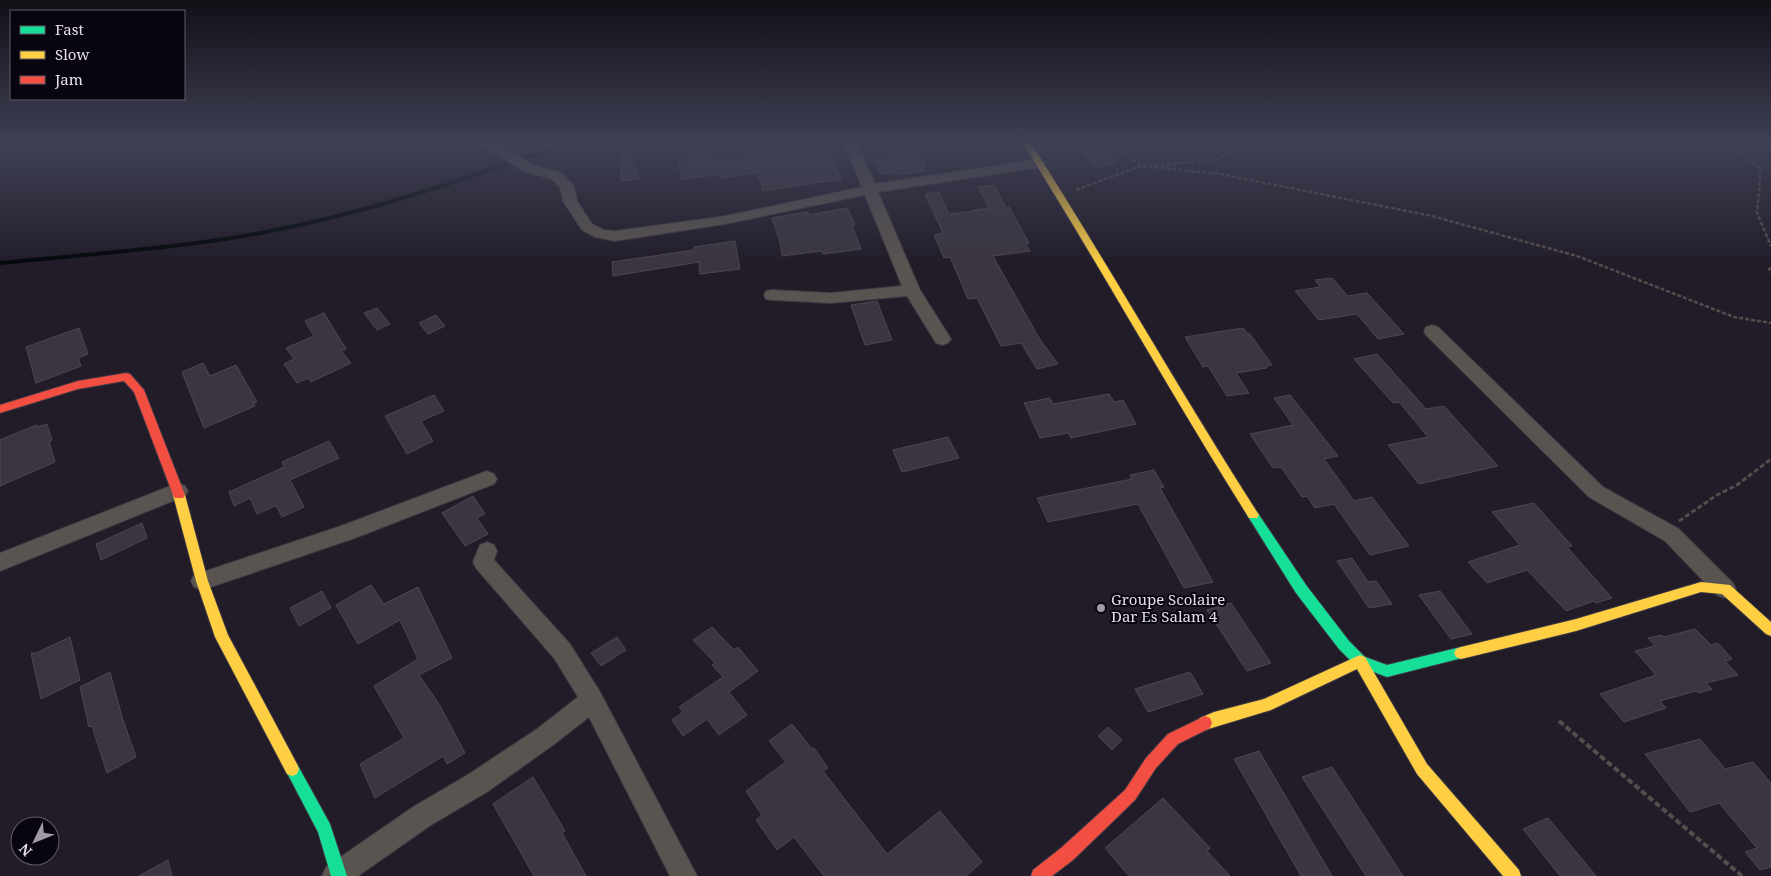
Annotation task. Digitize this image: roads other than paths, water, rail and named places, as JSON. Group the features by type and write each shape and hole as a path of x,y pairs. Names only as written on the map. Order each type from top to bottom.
{"street":[{"path":"564,183 567,186 570,201 587,227 600,234 615,236 725,220 871,189 911,183"},
{"path":"868,183 912,290 942,339"},
{"path":"1053,183 1215,456 1301,589 1344,645 1360,661 1422,769 1513,876"},
{"path":"772,295 831,298 912,290"},
{"path":"1432,331 1596,492 1672,535 1725,589 1771,630"},
{"path":"0,409 35,397 108,379 126,377 139,390 178,491 202,581 222,637 263,718 325,829 337,875 422,816 478,784 545,737 592,700"},
{"path":"202,581 348,532 487,479"},
{"path":"0,562 178,491"},
{"path":"487,552 483,562 562,651 592,700 684,876"},
{"path":"1039,876 1067,854 1130,795 1151,763 1173,739 1214,719 1266,705 1360,661 1386,671 1576,625 1701,587 1725,589"}],"waterway":[{"path":"0,263 132,251 249,235 360,210 450,183"}],"place":[{"name":"Groupe Scolaire Dar Es Salam 4","path":"1101,608"}]}
